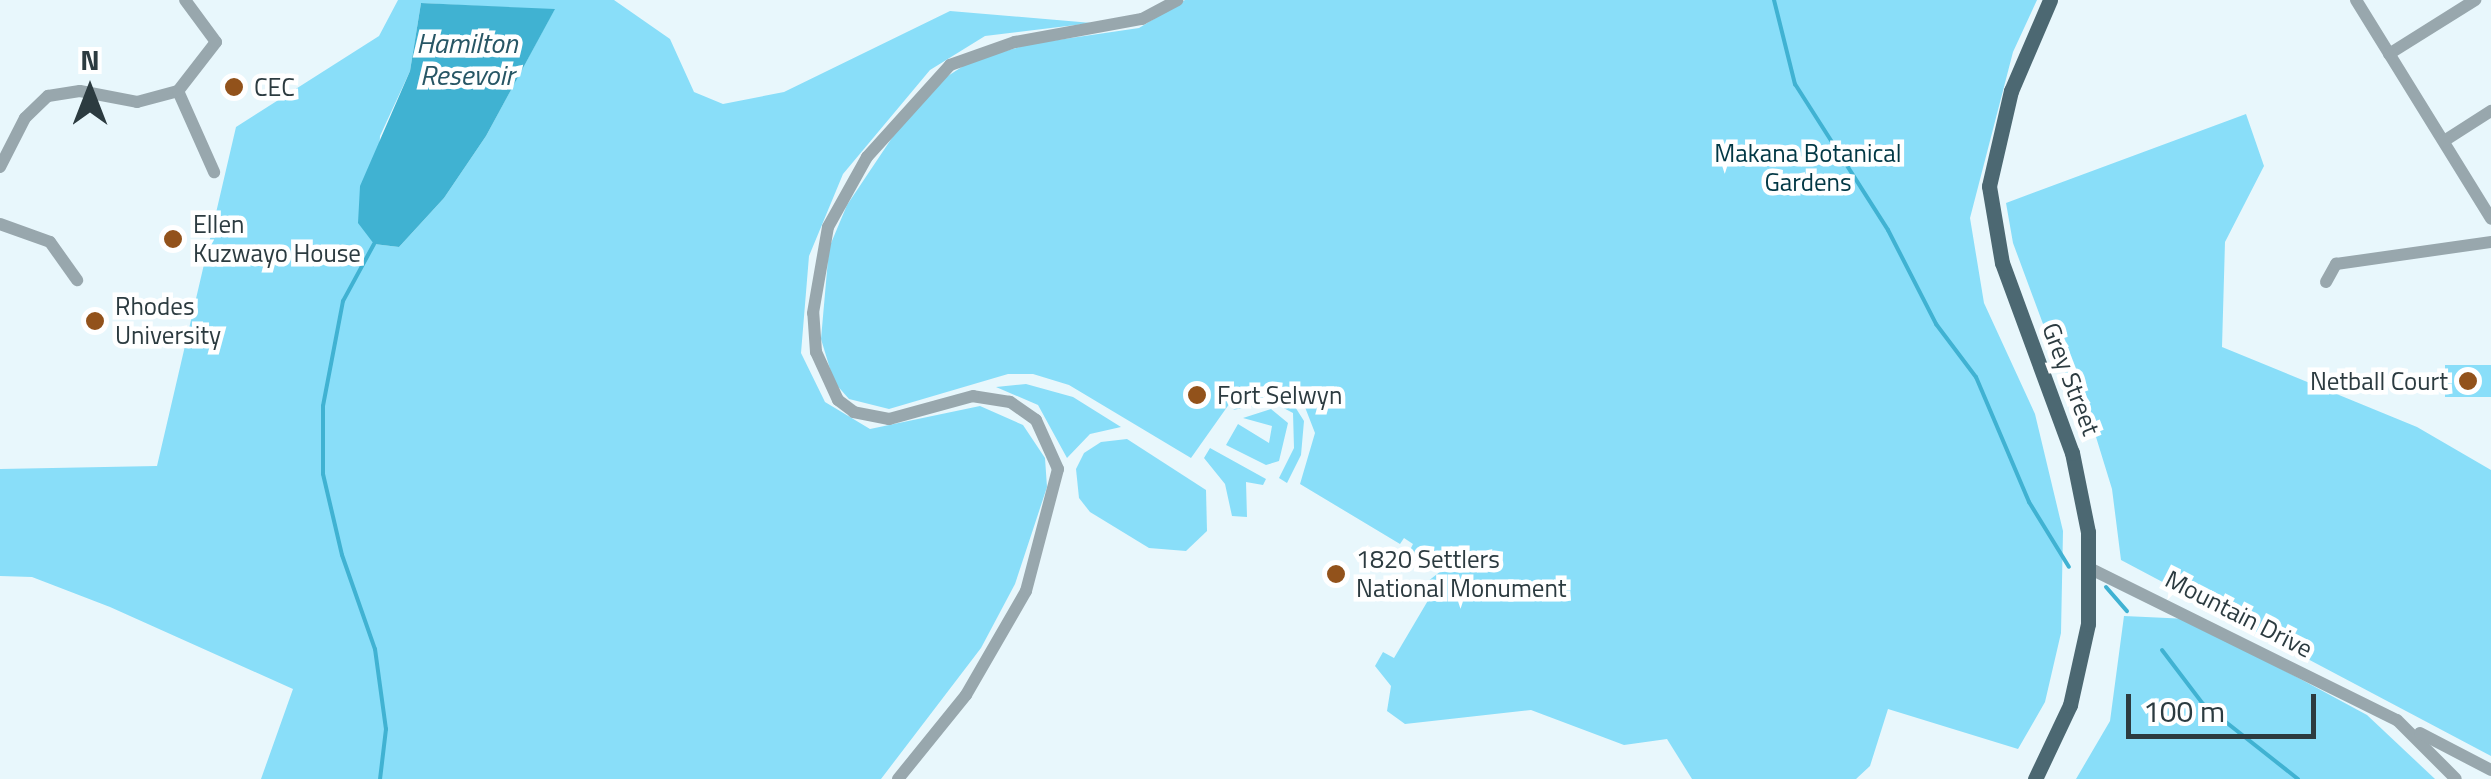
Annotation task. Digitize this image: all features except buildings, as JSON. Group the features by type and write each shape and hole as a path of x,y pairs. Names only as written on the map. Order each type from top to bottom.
{"main road":[{"name":"Grey Street","path":"2035,779 2070,705 2088,624 2090,568 2072,452 2014,302 1990,218 1989,186 2002,120 2050,0"}],"street":[{"path":"0,167 25,118 48,96 80,91 136,102 178,91 216,42 185,0"},
{"path":"898,779 966,695 1010,622 1037,555 1058,469 1036,420 1010,402 974,396 889,419 854,412 838,400 816,352 821,250 868,157 931,80 980,51 1094,32 1177,0"},
{"path":"2356,0 2491,219"},
{"path":"2389,54 2475,0"},
{"path":"178,91 214,172"},
{"path":"2444,141 2491,112"},
{"path":"0,224 50,242 77,280"},
{"path":"2326,282 2336,264 2491,242"},
{"name":"Mountain Drive","path":"2090,568 2156,595 2413,730 2456,779"},
{"path":"2413,730 2491,770"}],"green space":[{"path":"398,0 614,0 670,39 694,92 723,104 784,92 950,11 1092,23 985,36 930,70 843,174 809,256 801,353 825,402 870,429 980,406 1023,425 1045,458 1047,487 1015,584 981,648 881,779 261,779 293,689 110,607 32,577 0,576 0,469 157,466 236,127 379,36","holes":["421,3 554,10 486,136 444,198 399,247 374,244 380,136 410,71"]},
{"name":"Makana Botanical Gardens","path":"1185,0 2037,0 2013,52 1970,218 1984,303 2035,414 2063,531 2061,633 2045,702 2018,749 1888,709 1870,766 1856,779 1692,779 1667,739 1624,745 1531,710 1405,724 1387,711 1391,686 1375,666 1383,652 1394,658 1433,592 1423,585 1441,571 1409,552 1413,544 1404,538 1400,544 1300,484 1315,433 1303,402 1285,389 1237,393 1191,458 1069,385 1033,374 1008,374 889,409 849,399 834,382 821,339 829,248 847,205 908,114 937,83 971,61 1030,44 1139,28"},
{"path":"2246,114 2264,166 2225,242 2222,347 2417,427 2491,470 2491,756 2121,560 2112,489 2096,437 2046,332 2013,243 2006,203"},
{"name":"Netball Court","path":"2445,365 2491,365 2491,397 2445,397"},
{"path":"1026,384 1073,397 1121,427 1090,434 1067,458 1038,405 996,387"},
{"path":"1275,395 1292,402 1304,421 1301,455 1287,483 1279,478 1294,448 1293,413 1272,402 1233,410 1254,397"},
{"path":"1271,409 1288,423 1279,461 1266,465 1226,445 1238,424 1269,443 1272,426 1243,418"},
{"path":"1127,439 1206,490 1207,531 1186,551 1149,548 1090,512 1079,498 1076,469 1084,453 1101,442"},
{"path":"1210,448 1266,479 1263,485 1246,482 1247,517 1232,516 1225,484 1204,458"},
{"path":"2124,616 2189,619 2367,715 2435,779 2076,779 2110,721"}],"water":[{"name":"Hamilton Resevoir","path":"421,3 555,9 486,136 444,198 399,247 374,244 358,223 360,186 410,71"}],"waterway":[{"path":"1774,0 1795,84 1888,230 1936,324 1976,377 2029,502 2069,567"},
{"path":"374,244 343,301 323,406 323,474 342,555 375,649 386,729 380,779"},
{"path":"2106,587 2127,611"},
{"path":"2162,650 2203,704 2298,779"}],"place":[{"name":"CEC","path":"234,87"},
{"name":"Ellen Kuzwayo House","path":"173,239"},
{"name":"Rhodes University","path":"95,321"},
{"name":"Netball Court","path":"2468,381"},
{"name":"Fort Selwyn","path":"1197,395"},
{"name":"1820 Settlers National Monument","path":"1336,574"}]}
